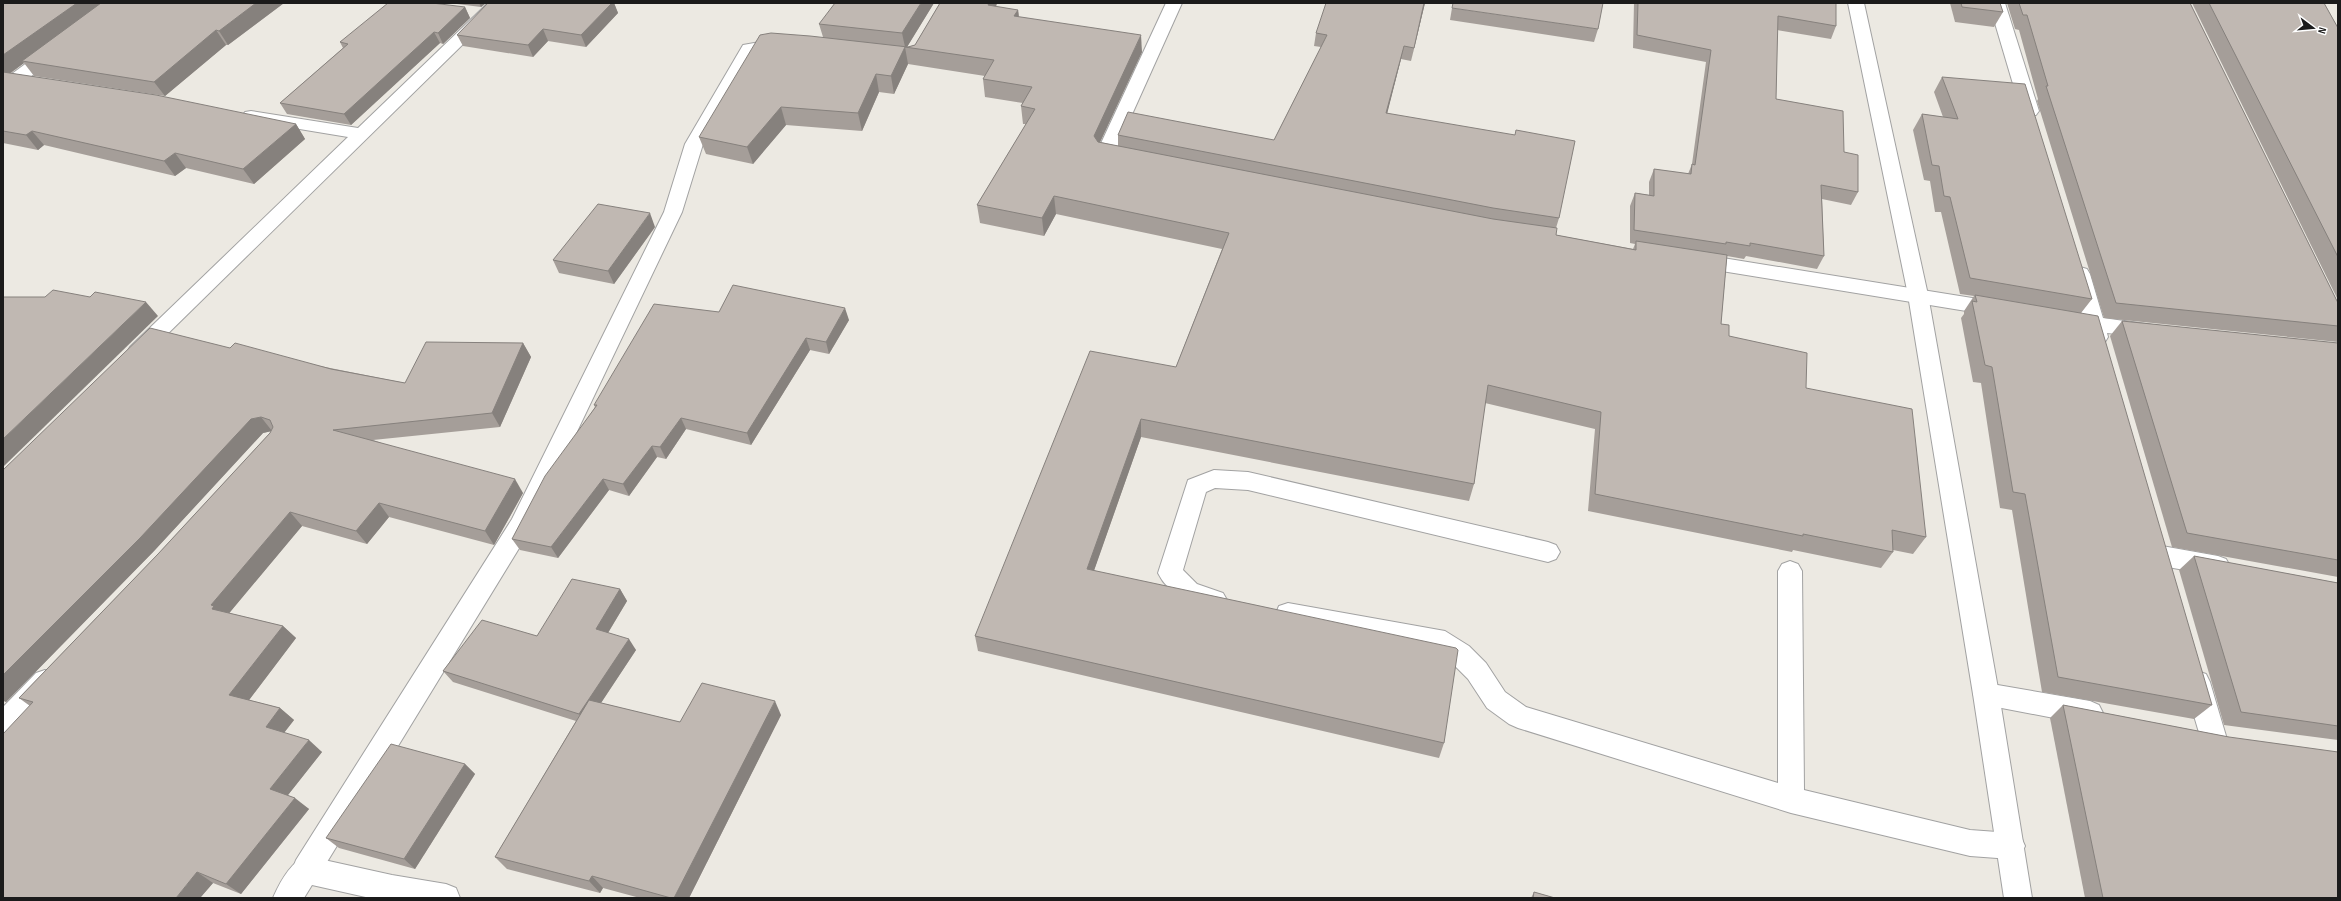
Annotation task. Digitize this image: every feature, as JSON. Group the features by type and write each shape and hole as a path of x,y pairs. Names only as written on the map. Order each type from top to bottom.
{"street":[{"path":"1145,162 1105,154 1174,3"},
{"path":"1856,3 1918,295 1986,694 2018,898"},
{"path":"1997,3 2036,130"},
{"path":"463,11 492,8"},
{"path":"123,366 492,8"},
{"path":"287,898 306,870 521,525 673,212 694,144 749,49 782,43 798,45"},
{"path":"9,79 65,44"},
{"path":"9,79 54,86"},
{"path":"236,114 363,134"},
{"path":"2074,258 2104,355"},
{"path":"1684,259 2018,312"},
{"path":"2049,317 2095,325 2166,332"},
{"path":"1238,604 1215,600 1189,592 1170,573 1196,486 1214,479 1248,481 1548,552"},
{"path":"2168,578 2160,548 2238,570"},
{"path":"1790,572 1791,800"},
{"path":"1268,610 1436,639 1460,654 1477,671 1496,700 1518,716 1791,800 1970,843 2011,846"},
{"path":"2191,661 2213,736"},
{"path":"3,725 58,668"},
{"path":"1986,694 2111,717"},
{"path":"306,870 392,889 446,898"}],"building":[{"path":"3,3 77,3 3,55"},
{"path":"101,3 256,3 219,31 216,30 154,82 22,61"},
{"path":"388,3 432,3 465,7 438,33 434,32 344,114 280,103 348,44 340,42"},
{"path":"488,3 612,3 581,35 543,29 528,45 457,35"},
{"path":"835,3 921,3 902,33 819,24"},
{"path":"940,3 989,3 988,5 1018,10 1014,16 1141,35 1094,136 1098,142 1493,219 1557,228 1556,235 1636,250 1636,241 1727,255 1721,324 1729,325 1729,336 1807,353 1806,388 1912,409 1926,537 1892,530 1893,552 1803,534 1803,536 1595,494 1601,412 1488,385 1474,484 1141,419 1087,569 1456,648 1458,650 1444,743 975,636 1090,351 1176,367 1229,233 1054,196 1042,218 977,205 1035,109 1021,106 1032,87 983,79 994,60 905,47 891,76 876,74 858,113 781,107 747,147 699,137 760,35 771,33 810,36 908,47 915,45"},
{"path":"1326,3 1424,3 1414,48 1404,46 1386,113 1515,135 1516,130 1575,141 1559,218 1493,208 1118,135 1128,112 1274,140 1327,35 1316,33"},
{"path":"1453,3 1603,3 1598,29 1452,8"},
{"path":"1638,3 1836,3 1836,26 1778,16 1776,99 1843,111 1844,152 1858,155 1858,192 1821,185 1824,256 1750,243 1750,246 1726,242 1726,244 1634,230 1635,193 1654,196 1654,169 1691,174 1692,164 1695,165 1711,50 1637,35"},
{"path":"1961,3 2000,3 2003,12 1962,7"},
{"path":"2019,3 2190,3 2338,303 2338,326 2116,303 2046,86 2048,86 2027,15 2023,15"},
{"path":"2209,3 2324,3 2338,28 2338,257"},
{"path":"3,72 156,95 296,124 243,169 175,153 164,161 32,131 26,135 3,131"},
{"path":"1942,77 2025,84 2092,299 1970,278 1950,197 1944,196 1939,166 1932,165 1922,114 1958,119"},
{"path":"598,204 650,213 608,271 553,260"},
{"path":"733,285 845,308 826,342 806,338 747,433 681,418 660,447 652,446 623,484 603,479 551,547 512,539 545,476 597,405 594,405 654,304 719,312"},
{"path":"53,290 90,297 95,292 146,302 3,439 3,297 45,297"},
{"path":"1975,295 2098,316 2212,705 2058,677 2025,494 2013,492 1992,367 1985,365 1972,301 1977,302"},
{"path":"2122,321 2338,343 2338,560 2187,533"},
{"path":"150,328 230,348 235,343 331,369 405,383 426,342 523,343 492,413 333,430 515,479 485,531 379,503 356,531 290,512 211,605 214,606 212,609 283,626 229,695 280,708 266,727 309,740 270,789 295,798 226,884 197,872 176,898 3,898 3,734 33,702 19,698 158,554 270,433 273,427 270,420 261,417 251,419 140,538 3,675 3,470"},
{"path":"2194,556 2338,583 2338,726 2241,712"},
{"path":"572,579 620,589 596,629 629,639 579,714 443,671 482,620 537,636"},
{"path":"702,683 775,701 674,898 592,876 589,881 495,857 589,700 680,722"},
{"path":"2063,705 2229,737 2338,752 2338,898 2103,898"},
{"path":"391,744 465,764 404,859 326,838"},
{"path":"1534,892 1555,898 1533,898"}]}
